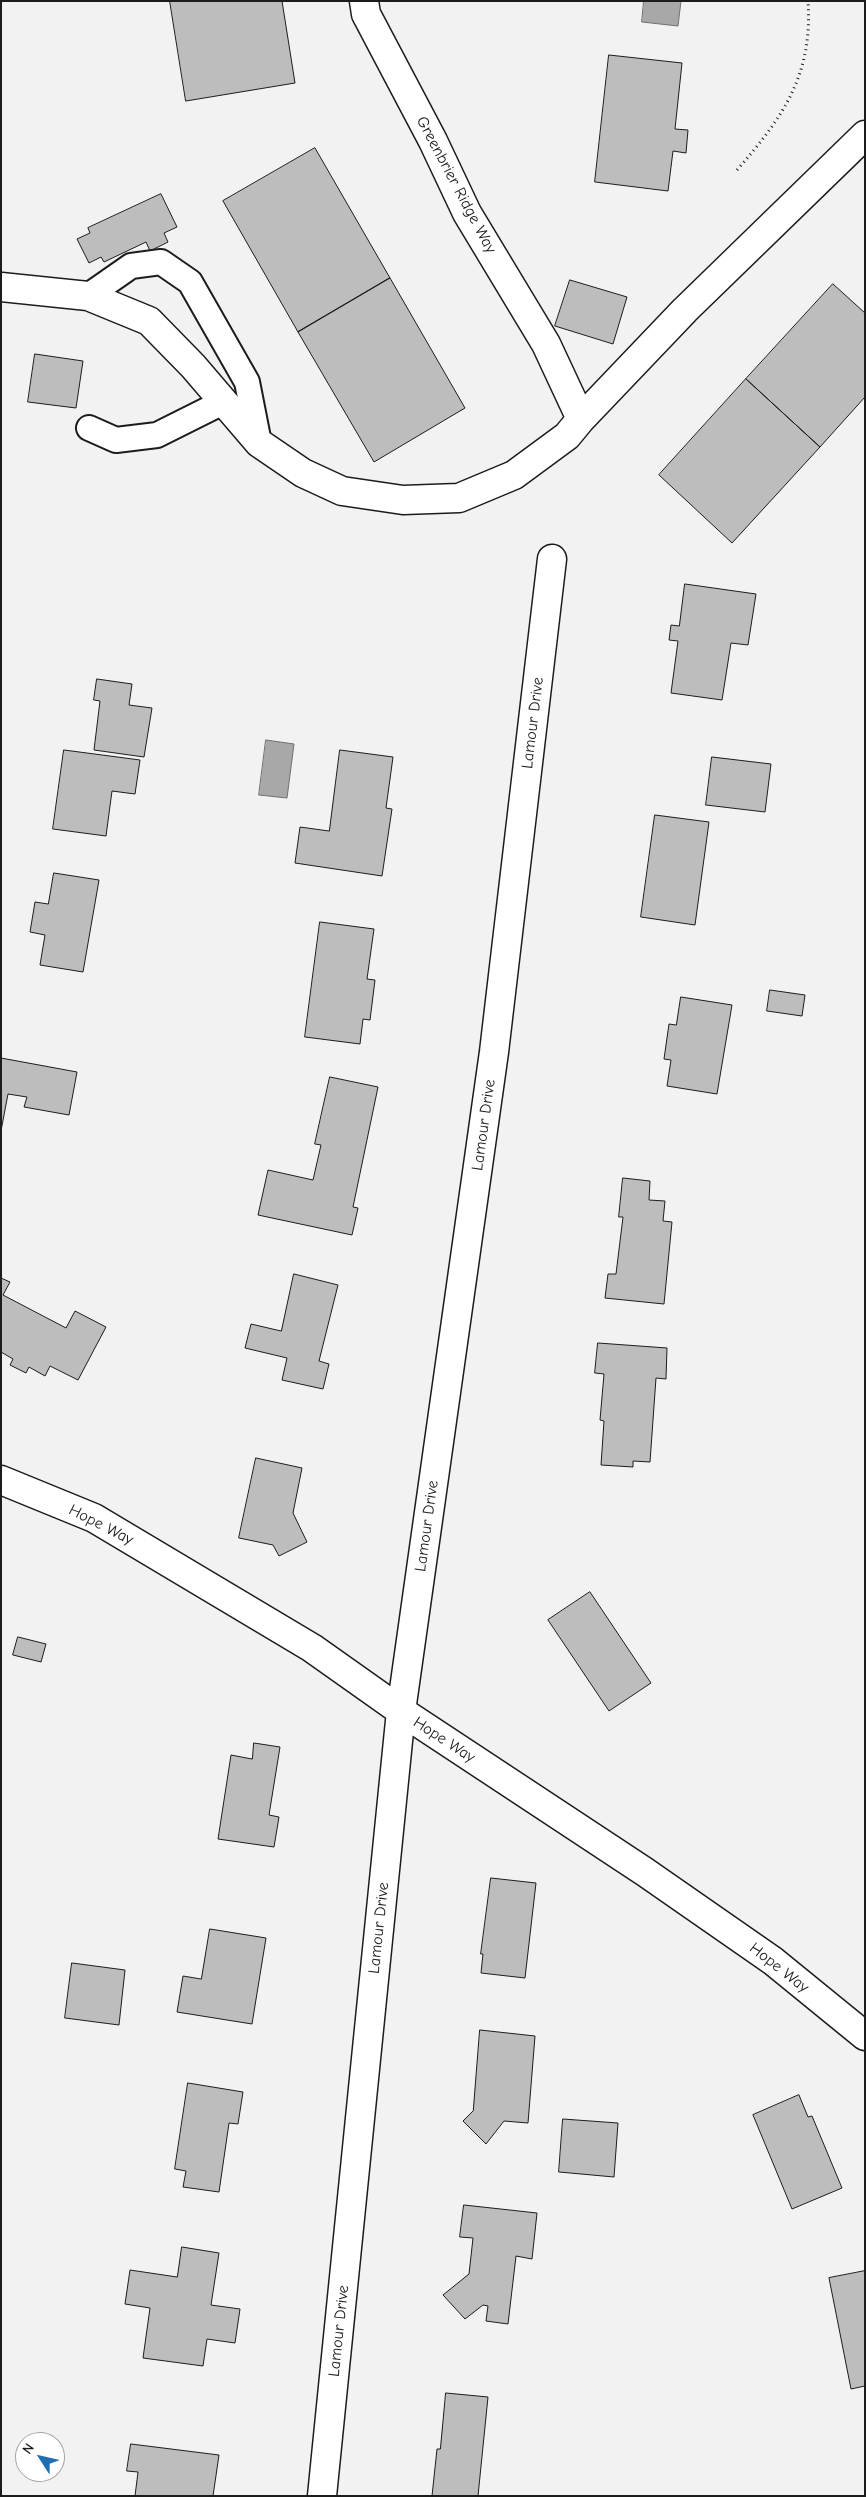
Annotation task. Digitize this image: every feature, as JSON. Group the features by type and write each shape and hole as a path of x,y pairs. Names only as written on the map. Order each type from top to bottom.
{"street":[{"name":"Greenbrier Ridge Way","path":"364,1 366,14 433,141 467,213 546,344 581,420"},
{"path":"1,287 88,296 149,321 194,366 259,443 303,473 342,491 402,500 459,498 514,475 567,436 685,310 865,135"},
{"name":"Lamour Drive","path":"322,2496 401,1711 494,1052 552,559"},
{"name":"Hope Way","path":"1,1480 94,1518 312,1648 401,1711 645,1872 765,1956 865,2036"}],"lane":[{"path":"88,296 131,266 161,262 190,282 247,382 259,443"},
{"path":"89,428 116,440 157,435 223,402"}],"path":[{"path":"737,170 780,116 800,76 806,51 809,19 808,1"}],"shaded area":[{"path":"644,1 681,1 678,26 642,22"},
{"path":"266,740 294,744 287,798 259,795"}],"building":[{"path":"170,1 282,1 295,83 186,101"},
{"path":"609,55 682,63 675,129 688,130 686,153 673,151 668,191 595,182"},
{"path":"315,148 390,278 298,332 223,201"},
{"path":"161,194 177,227 164,233 168,242 150,251 146,242 104,262 101,257 89,263 77,239 90,233 88,228"},
{"path":"390,278 465,408 374,462 298,332"},
{"path":"570,280 627,297 613,344 555,326"},
{"path":"833,284 865,313 865,397 820,447 746,379"},
{"path":"35,354 83,361 76,408 28,402"},
{"path":"746,379 820,447 732,543 659,475"},
{"path":"685,584 756,594 748,645 731,643 722,700 671,693 678,641 669,640 671,625 679,626"},
{"path":"97,679 132,684 129,705 152,708 144,757 94,750 100,701 94,700"},
{"path":"64,750 140,760 135,794 112,791 106,836 53,829"},
{"path":"340,750 393,757 386,808 392,809 382,876 295,863 300,827 329,831"},
{"path":"712,757 771,764 765,812 706,805"},
{"path":"655,815 709,822 695,925 641,917"},
{"path":"54,873 99,880 83,972 40,965 45,935 30,932 35,902 48,904"},
{"path":"320,922 374,929 367,979 375,980 370,1020 363,1019 360,1044 305,1037"},
{"path":"770,990 805,995 802,1016 767,1011"},
{"path":"681,997 732,1005 717,1094 667,1086 671,1060 664,1059 669,1024 676,1025"},
{"path":"1,1058 77,1072 69,1115 24,1107 27,1097 8,1094 1,1131"},
{"path":"330,1077 378,1087 353,1207 358,1208 352,1235 258,1215 268,1170 313,1180 321,1145 315,1144"},
{"path":"623,1178 650,1181 649,1200 665,1201 663,1221 672,1222 664,1304 605,1298 608,1274 616,1274 623,1217 619,1217"},
{"path":"294,1274 338,1285 319,1361 329,1364 323,1389 282,1380 287,1358 245,1348 251,1324 281,1331"},
{"path":"1,1278 10,1282 3,1295 66,1328 75,1311 106,1327 78,1380 50,1366 45,1376 29,1367 26,1373 10,1365 13,1359 1,1352"},
{"path":"598,1343 667,1348 666,1379 656,1378 650,1462 633,1461 633,1467 601,1465 604,1421 600,1420 604,1374 595,1373"},
{"path":"256,1458 302,1468 293,1513 307,1542 279,1556 273,1545 239,1538"},
{"path":"590,1592 651,1683 609,1711 548,1620"},
{"path":"18,1637 46,1644 41,1662 13,1655"},
{"path":"254,1743 280,1747 269,1815 279,1817 274,1847 218,1839 231,1755 252,1759"},
{"path":"491,1878 536,1883 525,1978 481,1973 483,1954 481,1954"},
{"path":"210,1929 266,1938 252,2024 177,2012 183,1976 201,1979"},
{"path":"72,1963 125,1970 119,2025 65,2018"},
{"path":"480,2030 535,2036 528,2123 504,2121 486,2144 463,2121 473,2111"},
{"path":"188,2083 243,2092 238,2124 229,2123 219,2192 183,2187 186,2171 175,2169"},
{"path":"799,2095 808,2117 812,2116 842,2188 792,2209 753,2115"},
{"path":"563,2119 618,2123 614,2177 559,2172"},
{"path":"464,2205 537,2213 532,2259 516,2256 508,2324 486,2321 488,2306 483,2305 465,2319 443,2295 469,2274 473,2238 460,2237"},
{"path":"182,2247 219,2253 211,2305 240,2309 235,2343 207,2339 203,2366 143,2358 150,2308 125,2304 130,2270 177,2277"},
{"path":"865,2271 865,2386 851,2389 829,2278"},
{"path":"446,2393 488,2397 478,2496 432,2496 437,2449 440,2449"},
{"path":"131,2444 219,2455 213,2496 135,2496 138,2472 127,2471"}]}
